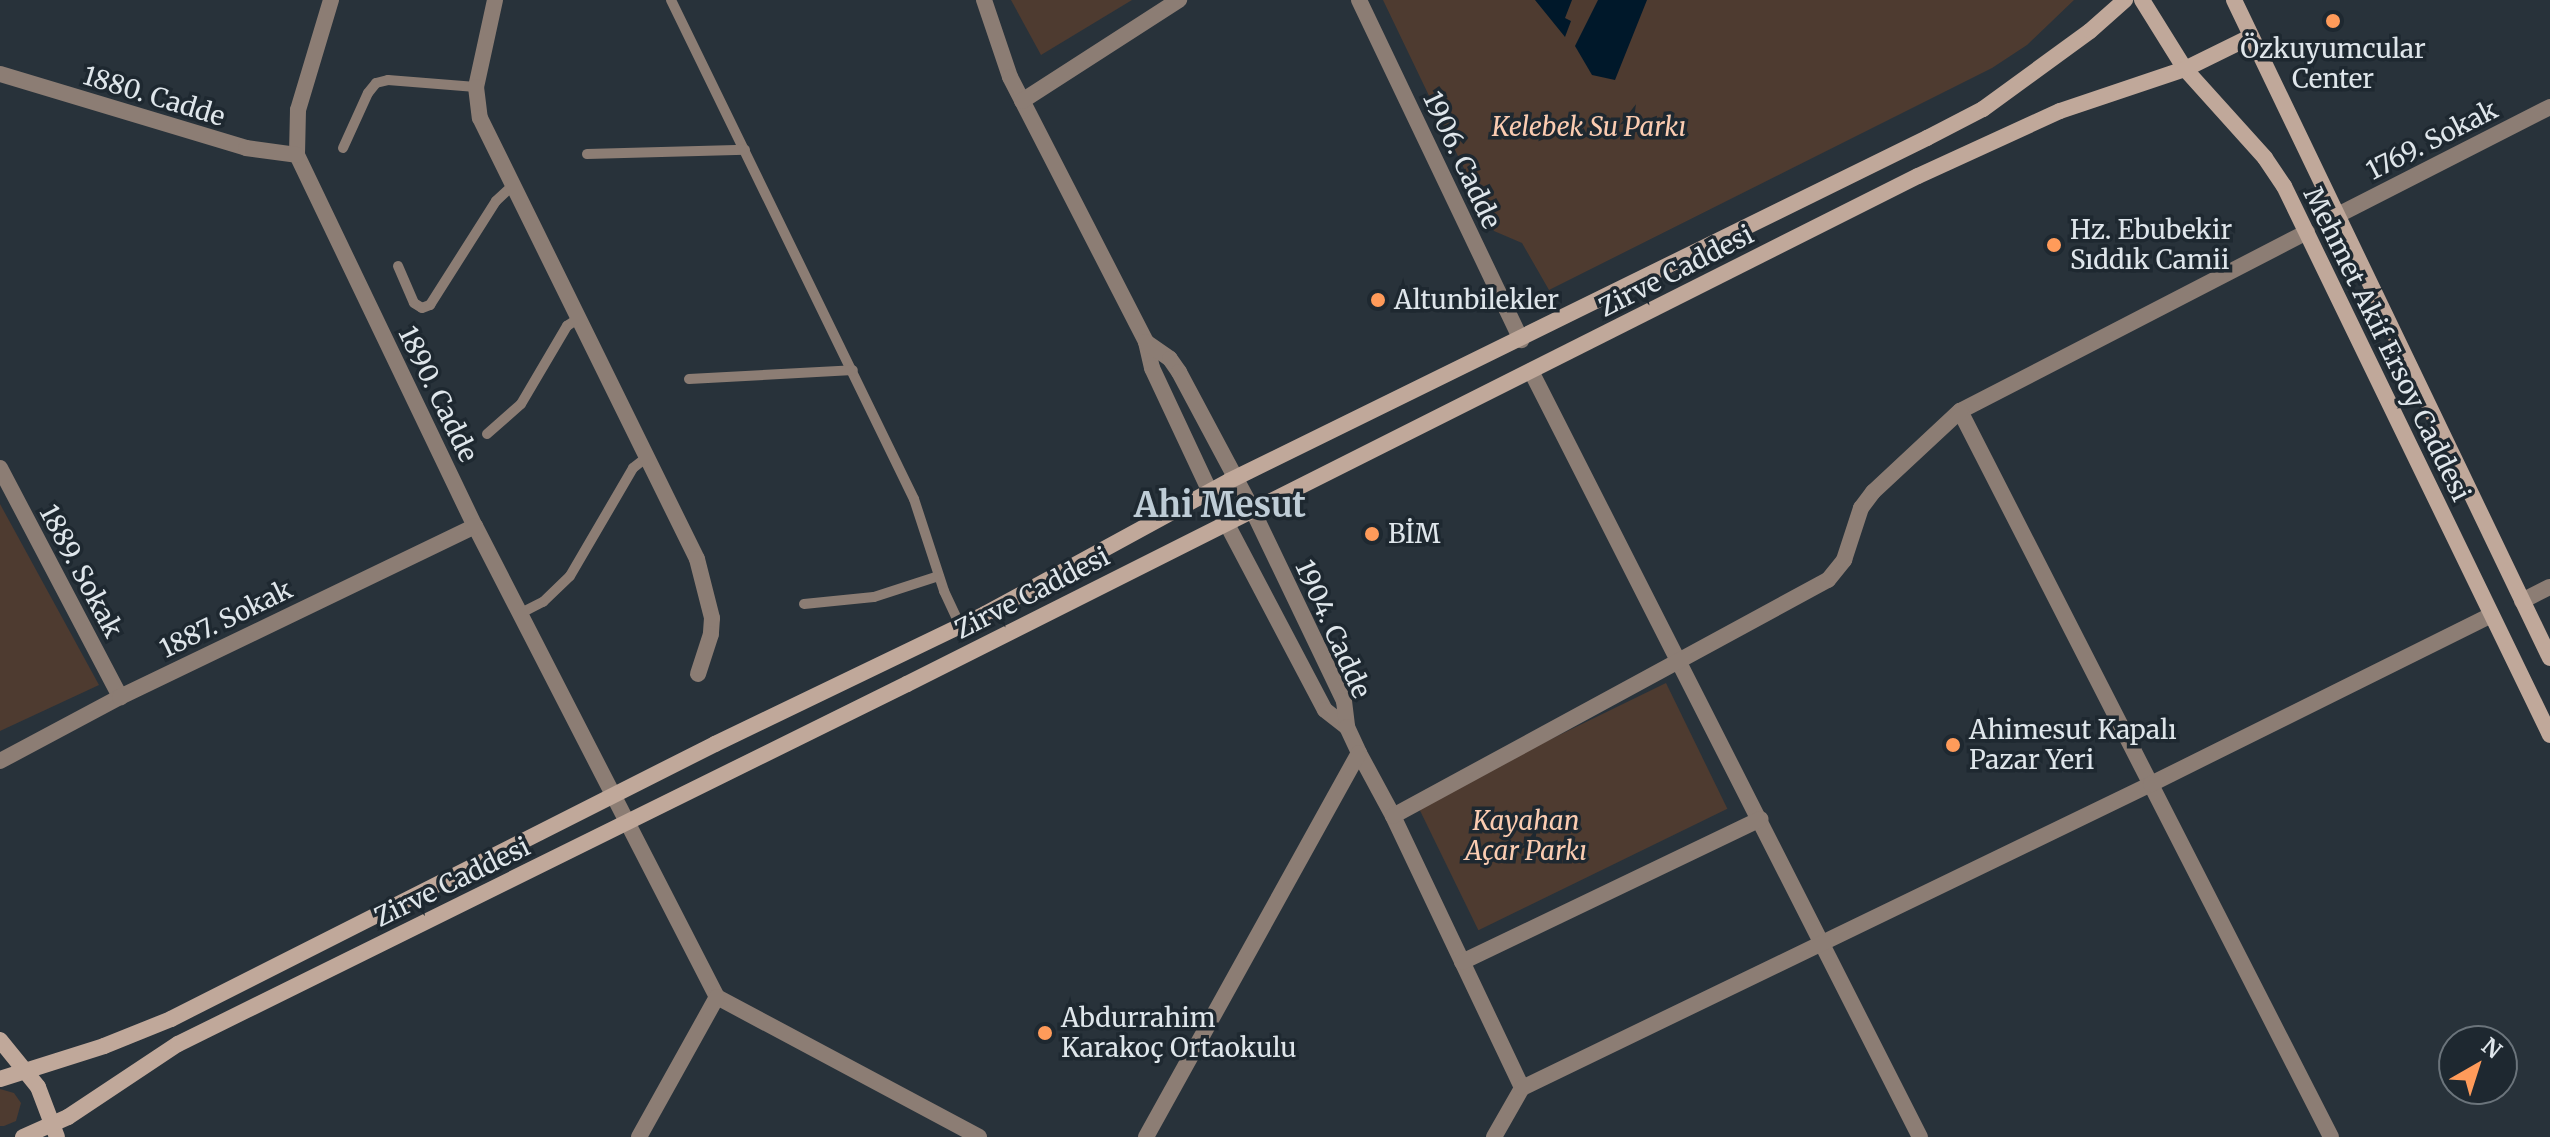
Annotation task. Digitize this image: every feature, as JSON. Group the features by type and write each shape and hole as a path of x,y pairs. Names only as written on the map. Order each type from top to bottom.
{"main road":[{"name":"Zirve Caddesi","path":"0,1079 104,1046 171,1019 616,794 960,626 1235,478 1521,340 1983,109 2090,31 2125,0"},
{"name":"Mehmet Akif Ersoy Caddesi","path":"2142,0 2185,69 2265,158 2284,186 2550,735"},
{"name":"Mehmet Akif Ersoy Caddesi","path":"2234,0 2550,658"},
{"name":"Zirve Caddesi","path":"23,1137 54,1131 178,1044 1918,176 2060,111 2185,69 2250,37"},
{"path":"0,1040 25,1069 45,1100 54,1131"}],"street":[{"name":"1890. Cadde","path":"331,0 298,110 297,155 475,526 630,821 717,997"},
{"path":"495,0 476,87 480,118 697,559 705,584 711,634 698,674"},
{"name":"1904. Cadde","path":"984,0 1022,101 1146,342 1152,368 1225,523 1325,710 1347,727"},
{"path":"1022,101 1179,0"},
{"name":"1906. Cadde","path":"1359,0 1521,340"},
{"name":"1880. Cadde","path":"0,74 246,148 297,155"},
{"name":"1769. Sokak","path":"2336,216 2550,107"},
{"path":"1393,816 1828,580 1844,560 1861,508 1873,492 1960,411 2307,232"},
{"name":"1904. Cadde","path":"1146,342 1170,359 1179,372 1252,509 1344,701 1347,727"},
{"path":"1531,371 1920,1137"},
{"path":"1960,411 2331,1137"},
{"name":"1889. Sokak","path":"0,468 120,697"},
{"name":"1887. Sokak","path":"0,761 120,697 475,526"},
{"path":"2522,601 2550,587"},
{"path":"1494,1137 1522,1088 2151,784 2491,615"},
{"path":"1347,727 1393,816 1522,1088"},
{"path":"1146,1137 1359,753"},
{"path":"1462,962 1760,819"},
{"path":"639,1137 717,997 979,1137"}],"lane":[{"path":"671,0 914,499 939,576 960,626"},
{"path":"343,148 368,93 376,83 388,80 476,87"},
{"path":"587,154 745,150"},
{"path":"398,266 414,303 422,308 430,305 496,201 513,185"},
{"path":"487,434 521,404 564,331 579,318"},
{"path":"689,379 853,370"},
{"path":"521,613 543,602 570,576 633,468 647,457"},
{"path":"804,604 874,597 939,576"}],"green space":[{"path":"1011,0 1132,0 1041,55"},
{"name":"Kelebek Su Parkı","path":"1383,0 2074,0 2027,45 1992,68 1549,290 1522,243 1494,231"},
{"path":"0,504 99,685 0,731"},
{"name":"Kayahan Açar Parkı","path":"1666,683 1727,809 1478,930 1417,804"},
{"path":"0,1089 14,1093 21,1103 16,1121 4,1126 0,1126"}],"water":[{"path":"1535,0 1572,0 1565,18 1571,21 1565,37"},
{"path":"1598,0 1647,0 1615,80 1592,75 1575,46"}],"place":[{"name":"Özkuyumcular Center","path":"2333,21"},
{"name":"Hz. Ebubekir Sıddık Camii","path":"2054,245"},
{"name":"Altunbilekler","path":"1378,300"},
{"name":"BİM","path":"1372,534"},
{"name":"Ahimesut Kapalı Pazar Yeri","path":"1953,745"},
{"name":"Abdurrahim Karakoç Ortaokulu","path":"1045,1033"}],"district":[{"name":"Ahi Mesut","path":"1220,506"}]}
